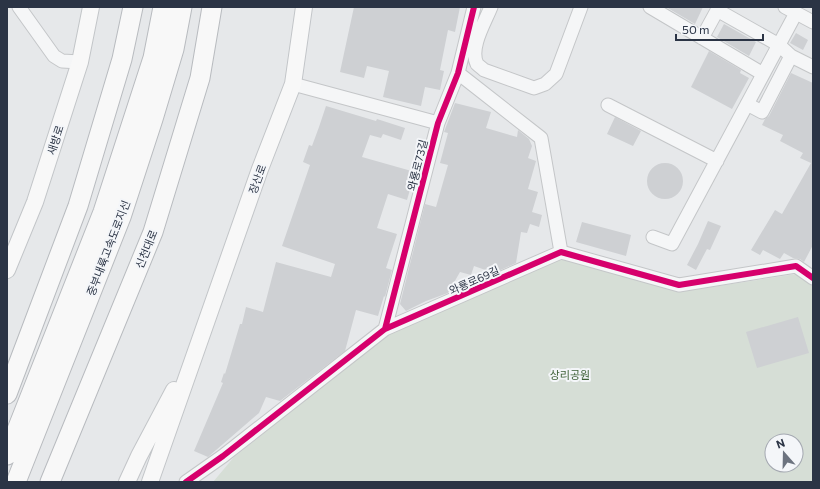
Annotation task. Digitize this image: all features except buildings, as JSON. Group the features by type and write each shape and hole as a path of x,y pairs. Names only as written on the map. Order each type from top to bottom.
{"highway":[{"path":"7,394 78,206 122,59 133,7"},
{"name":"중부내륙고속도로지선","path":"7,455 102,212 154,58 163,7"},
{"name":"중부내륙고속도로지선","path":"16,482 121,217 153,120 174,49 182,7"},
{"name":"신천대로","path":"50,482 153,232 200,78 212,7"}],"main road":[{"name":"새방로","path":"7,270 35,202 80,62 91,7"},
{"name":"장산로","path":"150,482 260,169 293,84 304,7"},
{"name":"장산로","path":"127,482 139,456 197,349"},
{"path":"118,482 120,477 139,456"}],"street":[{"path":"19,7 54,56 62,61 80,62"},
{"name":"와룡로73길","path":"385,329 438,122 458,73 474,7"},
{"path":"491,7 476,43 475,54 478,64 484,70 534,88 545,84 556,74 582,7"},
{"path":"650,7 763,74"},
{"path":"702,38 718,9 779,46 791,56 813,68"},
{"path":"654,237 672,244 779,46 791,10 813,22"},
{"path":"747,104 762,112 791,56"},
{"path":"458,73 541,138 561,252 678,285 796,266 813,278"},
{"path":"293,84 438,122"},
{"path":"608,105 717,161"},
{"name":"와룡로69길","path":"186,482 223,456 385,329 561,252"}],"green space":[{"name":"상리공원","path":"564,258 679,292 796,274 813,286 813,482 213,482 234,457 387,335"}],"cycle path":[{"path":"385,329 438,123 458,73 474,7"},
{"path":"186,482 223,456 385,329 561,252 679,285 796,266 813,278"}]}
